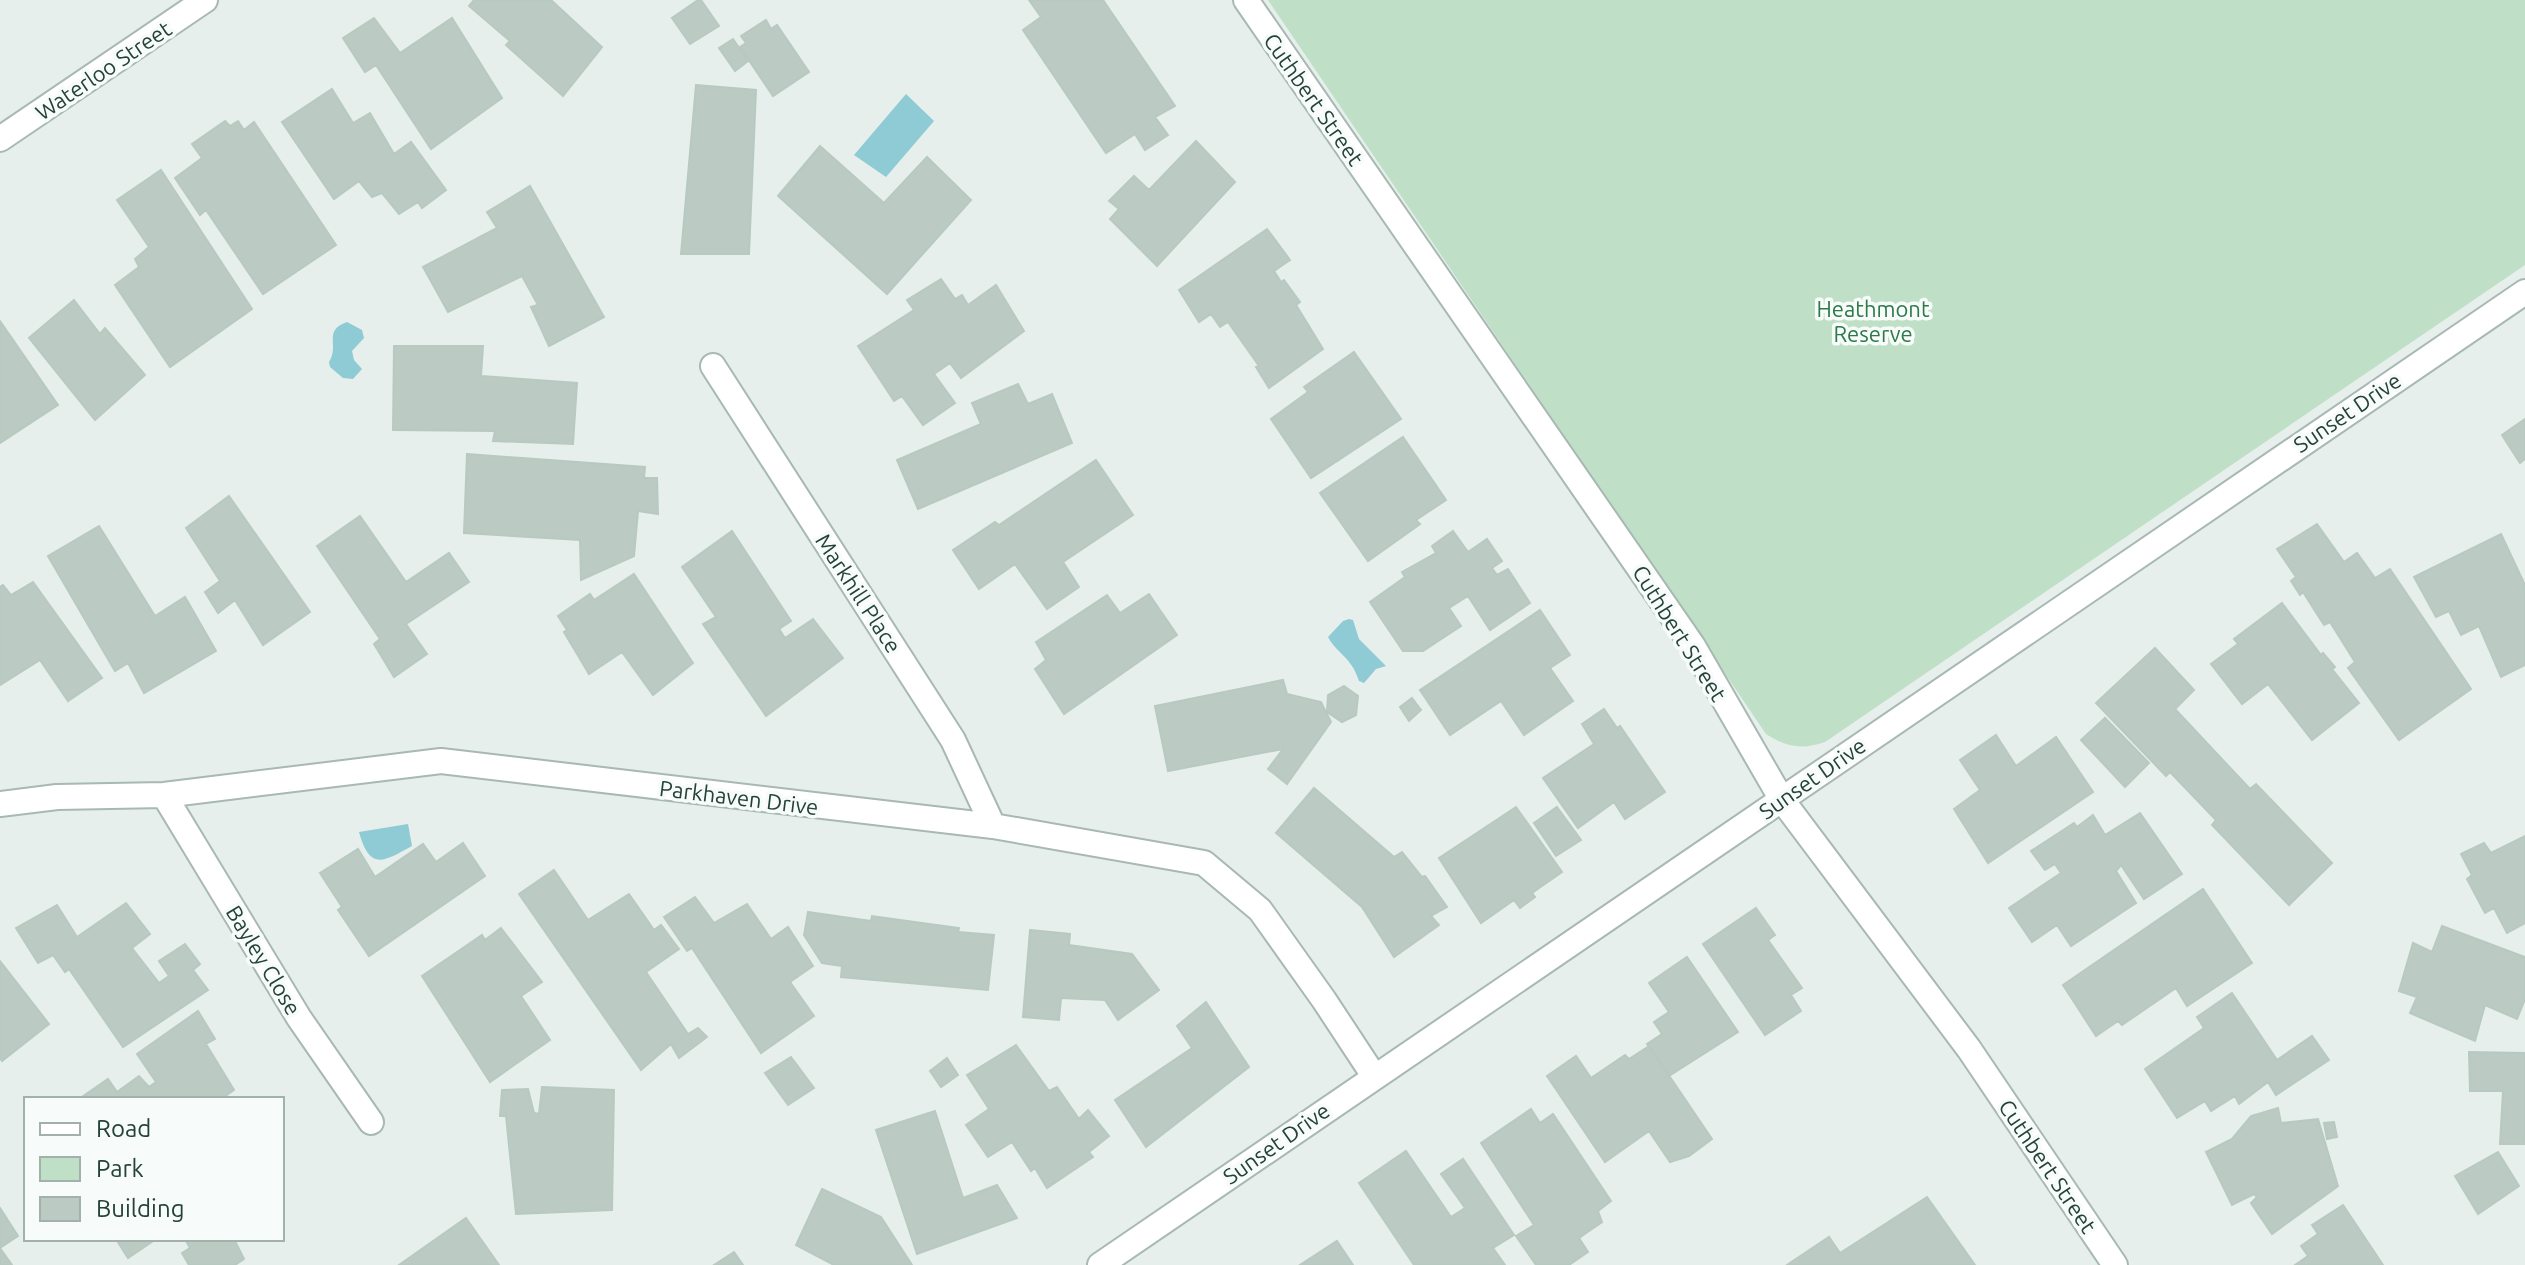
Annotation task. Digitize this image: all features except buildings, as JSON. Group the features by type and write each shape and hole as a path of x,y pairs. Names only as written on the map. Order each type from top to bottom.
{"street":[{"name":"Waterloo Street","path":"0,139 205,0"},
{"name":"Cuthbert Street","path":"1246,0 1693,646 1782,800 1969,1049 2115,1265"},
{"name":"Sunset Drive","path":"1100,1265 2525,292"},
{"name":"Markhill Place","path":"713,366 953,740 993,826"},
{"name":"Parkhaven Drive","path":"0,804 57,797 164,795 441,761 993,826 1204,863 1260,910 1374,1076"},
{"name":"Bayley Close","path":"164,795 299,1018 371,1122"}],"green space":[{"name":"Heathmont Reserve","path":"1268,0 2525,0 2525,265 1825,742 1794,746 1766,734"}],"water":[{"path":"906,94 934,121 886,177 854,155"},
{"path":"347,322 362,330 364,338 352,351 354,360 362,369 353,379 343,378 330,367 329,362 333,334"},
{"path":"1349,619 1353,620 1359,639 1386,666 1376,669 1364,683 1359,681 1352,666 1328,637"},
{"path":"408,824 412,846 379,860 368,853 359,832"}]}
